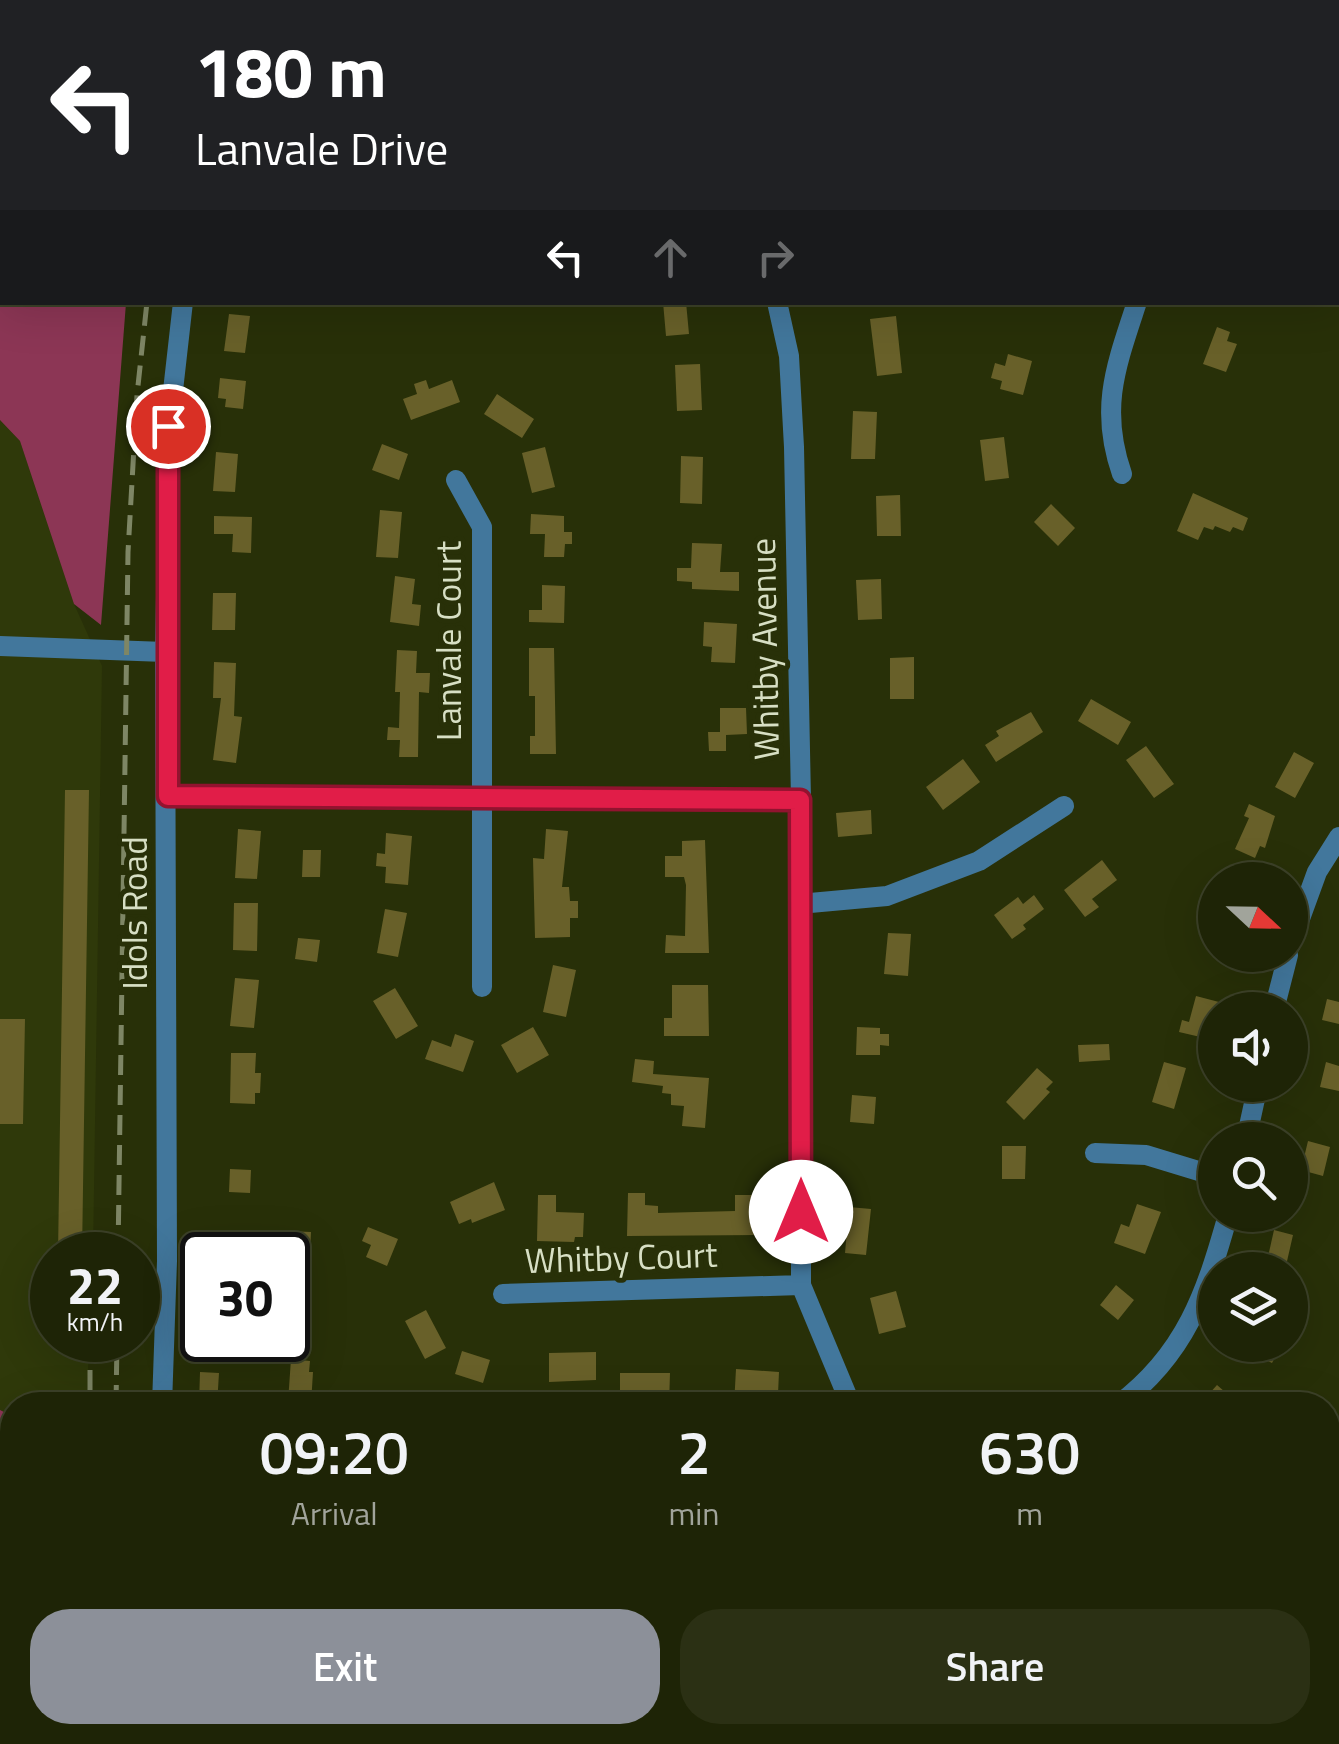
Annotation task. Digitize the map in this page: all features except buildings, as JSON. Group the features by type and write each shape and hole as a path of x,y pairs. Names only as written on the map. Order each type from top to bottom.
{"street":[{"name":"Idols Road","path":"163,1392 168,1261 168,426 182,305"},
{"name":"Whitby Avenue","path":"778,305 789,356 794,447 802,1284 846,1392"},
{"path":"1122,474 1110,441 1113,376 1136,305"},
{"name":"Lanvale Court","path":"456,480 482,527 482,987"},
{"path":"0,646 166,652"},
{"path":"168,796 800,800"},
{"path":"799,904 887,896 979,861 1064,806"},
{"path":"1308,897 1317,872 1339,837"},
{"path":"1096,1153 1146,1155 1198,1171"},
{"path":"1133,1392 1156,1371 1192,1321 1223,1232"},
{"name":"Whitby Court","path":"504,1294 802,1284"}],"shaded area":[{"path":"0,305 126,305 101,625 74,604 20,441 0,420"},
{"path":"0,420 20,441 74,604 102,666 93,1232 30,1232 30,1362 88,1362 87,1392 0,1392"}],"railway":[{"path":"118,1232 128,552 147,305"},
{"path":"90,1362 90,1392"},
{"path":"116,1392 117,1362"}],"route":[{"path":"168,426 168,796 800,800 801,1212"}]}
